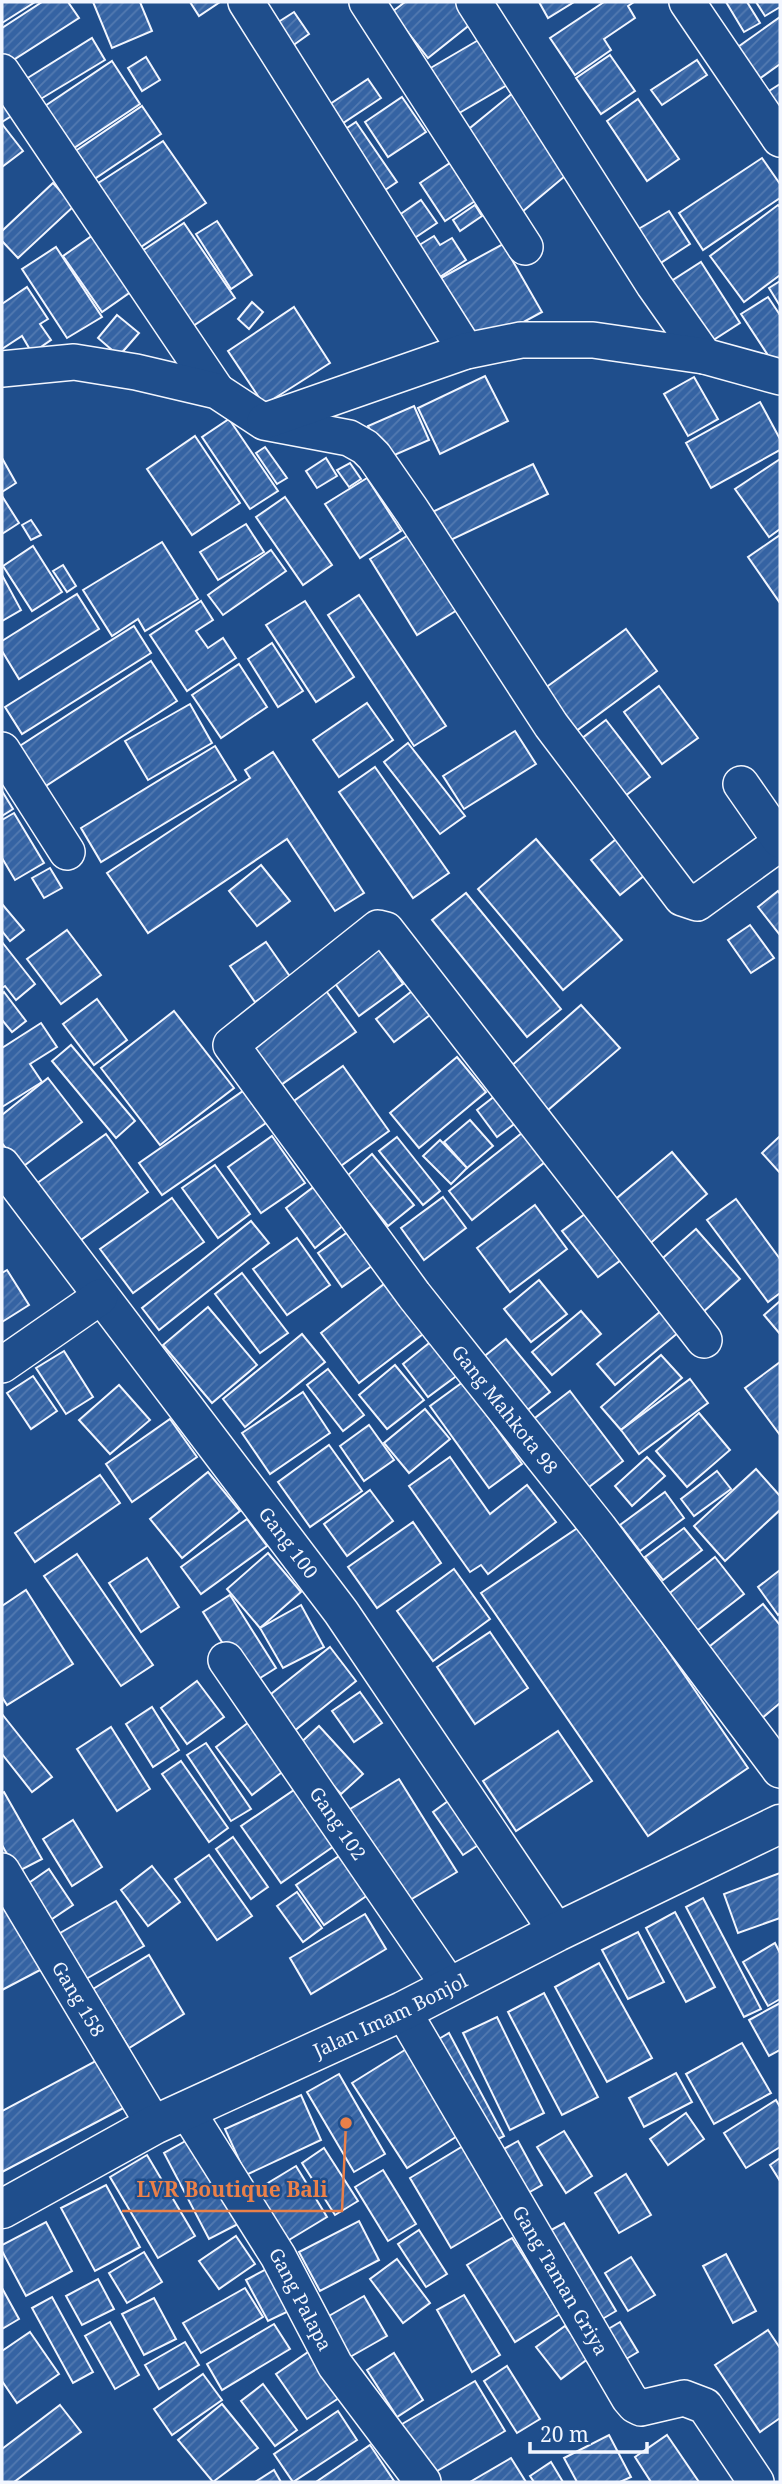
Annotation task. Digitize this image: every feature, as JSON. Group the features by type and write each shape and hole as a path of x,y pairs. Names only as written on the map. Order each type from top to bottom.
{"highway":[{"name":"Jalan Imam Bonjol","path":"2,2209 170,2118 403,2011 557,1932 780,1824"}],"street":[{"path":"246,2 466,351"},
{"path":"366,2 525,247"},
{"path":"474,2 654,285 704,356"},
{"path":"687,2 780,139"},
{"path":"2,72 217,391"},
{"path":"264,422 466,351 521,341 593,340 704,356 780,377"},
{"path":"2,369 74,362 136,372 217,391 264,422 349,438 365,447 374,456 551,725 682,898 697,903 780,842 741,784"},
{"path":"2,750 67,852"},
{"name":"Gang Mahkota 98","path":"704,1340 386,930 378,928 231,1045 414,1295 599,1528 780,1770"},
{"name":"Gang 100","path":"2,1165 341,1612 557,1932"},
{"path":"2,1365 100,1297"},
{"name":"Gang 102","path":"226,1660 450,1987"},
{"name":"Gang 158","path":"2,1871 170,2118"},
{"name":"Gang Taman Griya","path":"403,2011 629,2398 641,2408 684,2398 705,2406 756,2482"},
{"name":"Gang Palapa","path":"170,2118 278,2256 335,2365 423,2482"}],"building":[{"path":"2,2 35,2 2,23"},
{"path":"42,2 68,2 79,18 7,64 2,56 2,28"},
{"path":"93,2 140,2 152,31 112,48"},
{"path":"190,2 220,2 199,16"},
{"path":"405,2 464,2 477,19 428,58 392,12"},
{"path":"539,2 574,2 548,18"},
{"path":"604,2 634,2 628,6 635,18 604,39 611,50 575,75 550,38"},
{"path":"726,2 747,2 760,23 744,32"},
{"path":"756,2 780,2 780,7 765,16"},
{"path":"294,12 309,34 285,51 269,28"},
{"path":"780,17 780,64 751,85 728,54"},
{"path":"487,35 514,81 449,119 422,73"},
{"path":"92,38 105,60 39,100 26,79"},
{"path":"610,55 635,91 601,114 576,78"},
{"path":"146,57 160,80 142,91 128,68"},
{"path":"697,60 707,75 662,105 651,90"},
{"path":"112,61 140,104 68,152 39,110"},
{"path":"368,79 381,98 331,131 318,112"},
{"path":"2,82 21,110 2,122"},
{"path":"780,84 780,126 761,96"},
{"path":"514,92 577,166 522,212 459,137"},
{"path":"402,97 426,132 388,157 365,122"},
{"path":"638,99 679,159 647,181 607,121"},
{"path":"142,106 161,134 87,184 68,156"},
{"path":"356,122 397,182 373,198 332,138"},
{"path":"2,124 23,151 2,167"},
{"path":"163,141 206,203 132,253 89,189"},
{"path":"762,158 780,184 780,198 703,250 679,213"},
{"path":"450,163 475,201 445,221 420,183"},
{"path":"53,183 74,206 18,258 2,241 2,231"},
{"path":"421,200 437,223 407,243 392,220"},
{"path":"475,205 482,216 460,231 453,220"},
{"path":"778,205 780,275 744,302 710,256"},
{"path":"669,211 690,244 656,266 635,231"},
{"path":"217,221 252,275 231,289 196,234"},
{"path":"184,223 235,298 187,330 136,255"},
{"path":"96,233 135,289 102,312 63,256"},
{"path":"434,236 440,245 452,238 466,260 429,284 408,252"},
{"path":"503,244 542,312 479,346 441,278"},
{"path":"56,247 102,317 67,338 22,269"},
{"path":"701,262 740,323 704,346 665,285"},
{"path":"780,281 780,306 769,288"},
{"path":"27,287 48,319 40,324 51,340 32,353 22,336 2,349 2,304"},
{"path":"768,297 780,315 780,367 777,369 741,314"},
{"path":"252,302 263,312 249,329 238,319"},
{"path":"294,307 330,363 264,405 228,351"},
{"path":"117,315 139,333 119,356 98,338"},
{"path":"485,376 508,421 440,454 418,408"},
{"path":"694,377 718,419 688,436 664,394"},
{"path":"760,402 780,439 780,450 711,488 686,443"},
{"path":"414,406 429,440 383,460 368,426"},
{"path":"229,419 278,491 250,509 202,437"},
{"path":"195,436 240,503 192,535 147,469"},
{"path":"265,447 287,478 277,484 256,453"},
{"path":"2,458 16,483 2,492"},
{"path":"326,458 337,476 317,488 306,471"},
{"path":"780,459 780,529 769,537 735,489"},
{"path":"350,463 361,479 349,487 337,470"},
{"path":"533,464 548,494 438,546 424,516"},
{"path":"367,478 401,531 360,558 325,504"},
{"path":"2,496 19,523 2,534"},
{"path":"285,497 332,565 303,585 256,517"},
{"path":"31,520 41,535 31,540 22,525"},
{"path":"246,524 264,552 218,580 200,552"},
{"path":"415,531 462,607 417,635 370,559"},
{"path":"780,535 780,603 748,557"},
{"path":"162,542 198,599 145,631 138,619 112,636 83,590"},
{"path":"33,546 62,592 32,611 3,566"},
{"path":"271,550 286,571 223,615 208,595"},
{"path":"63,565 76,586 67,592 53,571"},
{"path":"2,575 21,610 2,621"},
{"path":"77,594 99,629 19,679 2,651 2,641"},
{"path":"359,595 446,726 414,746 328,615"},
{"path":"201,601 213,620 196,631 208,648 223,638 236,658 187,691 150,635"},
{"path":"305,601 354,677 316,702 266,625"},
{"path":"134,626 151,653 22,734 5,707"},
{"path":"626,629 657,671 568,737 537,694"},
{"path":"272,643 303,691 278,707 248,659"},
{"path":"151,661 177,701 38,791 12,751"},
{"path":"239,664 267,707 221,738 192,695"},
{"path":"659,686 698,738 662,764 624,712"},
{"path":"367,703 393,740 339,777 313,740"},
{"path":"190,704 212,743 148,780 125,741"},
{"path":"606,720 650,777 621,799 577,742"},
{"path":"515,731 536,764 464,809 443,776"},
{"path":"408,743 465,816 440,834 384,762"},
{"path":"215,746 236,780 101,862 81,828"},
{"path":"273,752 364,893 335,911 287,839 148,933 107,873 250,778 245,770"},
{"path":"375,767 449,873 413,898 339,792"},
{"path":"2,791 13,809 2,816"},
{"path":"14,813 44,863 15,880 2,858 2,820"},
{"path":"621,835 651,870 620,895 591,860"},
{"path":"536,839 622,940 563,990 478,889"},
{"path":"261,865 290,901 257,926 229,891"},
{"path":"50,868 62,888 44,898 32,878"},
{"path":"778,891 780,894 780,935 758,907"},
{"path":"466,893 561,1009 527,1037 432,920"},
{"path":"2,904 24,930 10,941 2,931"},
{"path":"750,925 774,958 751,973 728,940"},
{"path":"67,930 101,975 61,1004 27,959"},
{"path":"2,942 35,984 16,1000 5,986 2,988"},
{"path":"266,942 291,978 255,1002 230,966"},
{"path":"376,946 403,984 359,1016 331,978"},
{"path":"324,988 356,1032 278,1087 246,1043"},
{"path":"416,988 434,1012 394,1042 376,1019"},
{"path":"4,992 26,1021 12,1032 2,1020"},
{"path":"97,999 127,1040 94,1065 63,1024"},
{"path":"581,1005 620,1048 548,1110 510,1067"},
{"path":"174,1011 234,1088 160,1145 101,1068"},
{"path":"41,1023 57,1047 30,1064 42,1082 2,1107 2,1048"},
{"path":"71,1045 135,1121 116,1138 52,1061"},
{"path":"457,1057 486,1092 419,1148 390,1113"},
{"path":"343,1066 389,1131 338,1168 291,1103"},
{"path":"48,1078 82,1122 21,1168 2,1143 2,1115"},
{"path":"505,1088 526,1115 497,1137 477,1110"},
{"path":"243,1091 266,1123 162,1195 139,1163"},
{"path":"470,1120 493,1146 467,1168 444,1142"},
{"path":"527,1129 550,1158 472,1220 449,1191"},
{"path":"106,1134 148,1192 78,1242 36,1184"},
{"path":"272,1136 305,1183 261,1213 228,1167"},
{"path":"780,1136 780,1173 762,1153"},
{"path":"397,1137 440,1191 423,1205 379,1151"},
{"path":"440,1140 467,1168 451,1184 423,1156"},
{"path":"672,1152 707,1194 647,1246 611,1203"},
{"path":"372,1154 414,1205 388,1226 347,1176"},
{"path":"215,1165 250,1214 218,1238 182,1188"},
{"path":"316,1185 345,1224 315,1248 286,1208"},
{"path":"443,1197 466,1228 424,1260 401,1228"},
{"path":"172,1198 204,1242 133,1293 100,1249"},
{"path":"736,1199 780,1259 780,1293 768,1302 707,1220"},
{"path":"535,1205 567,1249 510,1292 477,1248"},
{"path":"585,1214 621,1260 598,1277 562,1231"},
{"path":"251,1221 269,1243 159,1330 142,1308"},
{"path":"352,1229 376,1263 342,1287 318,1253"},
{"path":"696,1229 740,1279 702,1313 657,1263"},
{"path":"297,1238 330,1285 287,1315 253,1269"},
{"path":"7,1270 29,1305 2,1322 2,1273"},
{"path":"242,1273 288,1333 260,1353 215,1294"},
{"path":"539,1280 567,1314 531,1342 504,1309"},
{"path":"384,1284 423,1334 359,1383 321,1333"},
{"path":"780,1301 780,1334 764,1315"},
{"path":"667,1306 685,1327 615,1385 597,1364"},
{"path":"208,1307 257,1365 212,1403 163,1345"},
{"path":"581,1311 601,1334 552,1375 532,1352"},
{"path":"302,1334 325,1362 245,1427 223,1399"},
{"path":"506,1339 550,1392 525,1412 481,1359"},
{"path":"433,1340 459,1374 428,1397 403,1364"},
{"path":"64,1351 93,1397 66,1414 36,1368"},
{"path":"661,1355 682,1378 621,1430 601,1407"},
{"path":"780,1362 780,1435 745,1388"},
{"path":"395,1365 424,1400 387,1429 359,1395"},
{"path":"328,1369 364,1415 343,1431 307,1385"},
{"path":"33,1376 57,1411 31,1429 7,1393"},
{"path":"690,1379 708,1403 639,1454 621,1430"},
{"path":"463,1382 522,1464 489,1488 430,1406"},
{"path":"119,1385 150,1420 110,1454 79,1420"},
{"path":"570,1391 623,1461 585,1490 531,1421"},
{"path":"303,1392 330,1433 270,1474 242,1433"},
{"path":"425,1409 450,1439 409,1473 384,1443"},
{"path":"699,1413 730,1450 687,1487 656,1451"},
{"path":"170,1419 197,1457 132,1502 106,1464"},
{"path":"369,1425 394,1460 364,1481 340,1446"},
{"path":"329,1445 362,1491 310,1527 278,1482"},
{"path":"450,1457 490,1514 527,1485 556,1522 488,1574 481,1565 470,1572 409,1486"},
{"path":"647,1457 665,1476 632,1506 615,1486"},
{"path":"756,1469 780,1496 780,1510 725,1561 694,1526"},
{"path":"717,1471 731,1489 694,1516 681,1499"},
{"path":"208,1472 240,1511 182,1558 150,1519"},
{"path":"100,1475 120,1503 35,1562 15,1533"},
{"path":"370,1490 393,1521 347,1556 324,1524"},
{"path":"665,1492 684,1518 640,1551 620,1525"},
{"path":"247,1519 267,1546 201,1594 181,1567"},
{"path":"413,1522 441,1563 377,1608 348,1567"},
{"path":"582,1525 748,1768 648,1836 481,1593"},
{"path":"684,1528 702,1550 663,1580 645,1557"},
{"path":"268,1553 301,1592 260,1628 227,1589"},
{"path":"77,1554 153,1665 121,1686 44,1576"},
{"path":"715,1557 744,1594 694,1633 666,1596"},
{"path":"147,1558 179,1607 141,1632 109,1583"},
{"path":"454,1569 490,1619 433,1661 397,1611"},
{"path":"780,1570 780,1613 778,1615 758,1587"},
{"path":"26,1590 73,1664 7,1705 2,1697 2,1606"},
{"path":"230,1595 276,1668 249,1685 203,1612"},
{"path":"763,1604 780,1625 780,1703 761,1719 705,1650"},
{"path":"301,1605 324,1647 283,1668 260,1628"},
{"path":"490,1632 528,1688 475,1724 437,1667"},
{"path":"330,1647 356,1681 288,1736 261,1702"},
{"path":"197,1681 224,1717 187,1744 161,1708"},
{"path":"360,1692 382,1723 354,1742 332,1711"},
{"path":"152,1707 179,1750 153,1767 126,1724"},
{"path":"2,1714 52,1777 32,1792 2,1754"},
{"path":"257,1716 294,1763 252,1795 216,1747"},
{"path":"319,1726 363,1774 341,1794 297,1746"},
{"path":"111,1727 150,1789 117,1811 77,1749"},
{"path":"558,1731 592,1781 516,1831 483,1781"},
{"path":"206,1743 251,1809 231,1821 187,1755"},
{"path":"181,1761 228,1828 209,1842 162,1774"},
{"path":"399,1779 457,1872 400,1906 342,1814"},
{"path":"294,1790 334,1846 281,1883 241,1826"},
{"path":"4,1792 42,1859 17,1872 2,1845"},
{"path":"455,1796 486,1840 463,1855 433,1812"},
{"path":"73,1820 102,1867 72,1886 43,1839"},
{"path":"233,1837 268,1887 251,1899 216,1849"},
{"path":"351,1848 378,1888 324,1925 296,1885"},
{"path":"209,1855 252,1916 217,1940 175,1879"},
{"path":"152,1866 180,1902 148,1926 121,1890"},
{"path":"49,1869 73,1905 43,1925 20,1889"},
{"path":"780,1873 780,1918 738,1933 724,1894"},
{"path":"297,1892 322,1928 303,1942 277,1906"},
{"path":"703,1898 761,2009 744,2017 686,1907"},
{"path":"2,1900 42,1969 2,1990"},
{"path":"116,1901 144,1946 79,1983 53,1937"},
{"path":"675,1912 715,1987 686,2002 646,1928"},
{"path":"365,1914 386,1949 311,1994 290,1958"},
{"path":"638,1932 664,1982 628,1999 602,1950"},
{"path":"775,1943 780,1953 780,1999 768,2006 743,1962"},
{"path":"149,1955 184,2014 129,2048 93,1989"},
{"path":"599,1963 652,2058 607,2082 555,1987"},
{"path":"544,1993 598,2097 562,2115 508,2012"},
{"path":"780,2003 780,2050 769,2056 749,2020"},
{"path":"497,2017 544,2113 510,2130 463,2033"},
{"path":"449,2033 504,2136 487,2145 432,2043"},
{"path":"742,2043 771,2093 714,2124 686,2074"},
{"path":"408,2048 462,2133 407,2168 352,2083"},
{"path":"105,2056 131,2104 2,2172 2,2111"},
{"path":"676,2073 692,2102 644,2127 629,2098"},
{"path":"339,2074 385,2154 354,2172 307,2092"},
{"path":"301,2095 321,2140 246,2175 225,2129"},
{"path":"776,2100 780,2107 780,2147 746,2168 724,2133"},
{"path":"686,2113 704,2139 668,2165 650,2139"},
{"path":"564,2131 592,2176 566,2193 537,2147"},
{"path":"191,2138 238,2224 209,2239 164,2153"},
{"path":"518,2141 542,2185 519,2198 495,2154"},
{"path":"463,2146 505,2216 451,2248 410,2178"},
{"path":"324,2148 358,2201 335,2215 302,2163"},
{"path":"147,2155 195,2236 158,2258 110,2177"},
{"path":"780,2158 780,2181 770,2165"},
{"path":"296,2166 327,2217 284,2243 253,2192"},
{"path":"383,2170 416,2224 388,2241 355,2187"},
{"path":"626,2174 651,2215 619,2233 595,2193"},
{"path":"106,2185 140,2247 95,2271 61,2208"},
{"path":"359,2221 379,2260 320,2291 299,2252"},
{"path":"46,2222 72,2271 26,2296 2,2251 2,2245"},
{"path":"564,2223 616,2311 592,2325 540,2236"},
{"path":"419,2230 447,2274 426,2287 398,2244"},
{"path":"236,2236 255,2264 219,2289 199,2261"},
{"path":"512,2238 560,2314 515,2342 467,2265"},
{"path":"144,2252 162,2282 127,2303 109,2273"},
{"path":"726,2254 756,2311 733,2323 703,2266"},
{"path":"631,2257 655,2295 628,2311 605,2273"},
{"path":"397,2259 430,2303 403,2323 370,2279"},
{"path":"272,2266 295,2308 268,2321 246,2280"},
{"path":"98,2279 114,2309 82,2325 66,2296"},
{"path":"2,2288 19,2319 2,2329"},
{"path":"245,2288 263,2317 201,2353 183,2323"},
{"path":"464,2295 500,2355 472,2372 437,2310"},
{"path":"364,2296 387,2336 350,2357 327,2317"},
{"path":"52,2297 93,2372 73,2383 32,2308"},
{"path":"154,2298 176,2339 144,2355 122,2314"},
{"path":"110,2322 139,2375 115,2389 85,2336"},
{"path":"620,2322 638,2352 616,2365 598,2335"},
{"path":"274,2324 290,2349 222,2390 207,2364"},
{"path":"565,2326 589,2358 561,2379 536,2347"},
{"path":"768,2330 780,2348 780,2418 760,2432 715,2365"},
{"path":"30,2332 59,2374 17,2403 2,2381 2,2351"},
{"path":"185,2342 199,2365 159,2389 145,2365"},
{"path":"314,2348 345,2394 307,2419 276,2374"},
{"path":"394,2353 423,2400 397,2417 367,2370"},
{"path":"507,2366 540,2419 517,2433 484,2381"},
{"path":"203,2374 222,2400 172,2435 154,2409"},
{"path":"475,2381 505,2431 427,2477 397,2427"},
{"path":"263,2384 297,2430 275,2446 241,2401"},
{"path":"222,2404 258,2448 213,2482 178,2440"},
{"path":"60,2405 81,2432 14,2482 2,2482 2,2449"},
{"path":"338,2411 357,2440 293,2482 274,2454"},
{"path":"609,2435 631,2477 620,2482 577,2482 564,2458"},
{"path":"667,2435 699,2482 651,2482 635,2457"},
{"path":"370,2445 394,2481 316,2482"},
{"path":"511,2458 526,2482 470,2482"},
{"path":"551,2462 563,2482 534,2482 530,2476"},
{"path":"274,2470 281,2482 255,2482"}],"place":[{"name":"LVR Boutique Bali","path":"346,2123"}]}
